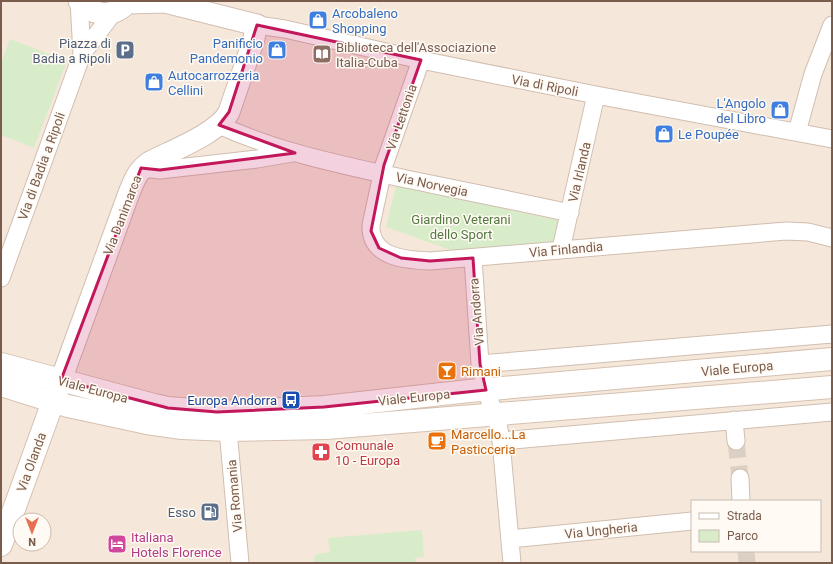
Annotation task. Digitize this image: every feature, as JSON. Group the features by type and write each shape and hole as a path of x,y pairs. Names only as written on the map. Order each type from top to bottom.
{"main road":[{"name":"Viale Europa","path":"1,364 131,400 168,408 217,412 324,407 486,390 832,359"},
{"name":"Via Olanda","path":"1,545 61,380"},
{"name":"Viale Europa","path":"1,385 53,401 118,418 182,428 228,430 308,429 832,386"}],"street":[{"path":"79,1 86,8 94,12 105,14 123,5"},
{"name":"Via di Badia a Ripoli","path":"79,1 82,54"},
{"name":"Via di Ripoli","path":"123,5 165,1 257,25 285,29 421,60 596,95 832,139"},
{"name":"Via di Badia a Ripoli","path":"1,278 82,54 123,5"},
{"name":"Via Danimarca","path":"61,380 129,193 141,168 219,125 229,112 253,42 257,25"},
{"path":"797,132 811,80 832,25"},
{"name":"Via Lettonia","path":"382,174 421,60"},
{"name":"Via Irlanda","path":"561,249 596,95"},
{"name":"Via Norvegia","path":"219,125 294,153 382,174 570,213"},
{"name":"Via Norvegia","path":"141,168 160,170 257,159 294,153"},
{"name":"Via Finlandia","path":"382,174 370,231 380,248 392,256 411,260 430,261 473,258 561,249 786,231 808,232 832,238"},
{"name":"Via Andorra","path":"473,258 480,364 501,441 512,563"},
{"name":"Viale Europa","path":"480,364 832,334"},
{"path":"501,441 832,412"},
{"path":"734,420 736,441"},
{"name":"Via Romania","path":"228,430 240,563"},
{"path":"740,478 742,500"},
{"name":"Via Ungheria","path":"510,539 691,521"}],"highlighted area":[{"path":"257,25 421,60 384,165 371,231 379,248 401,258 430,261 473,258 480,364 486,390 324,407 217,412 168,408 61,380 141,168 160,170 295,153 219,125 229,112"}],"shaded area":[{"path":"1,1 832,1 832,563 1,563"}],"green space":[{"path":"10,39 67,61 34,148 1,135 1,63"},
{"name":"Giardino Veterani dello Sport","path":"396,186 562,221 556,244 459,253 386,227"},
{"path":"422,530 424,557 415,558 416,563 314,563 316,554 330,552 328,538"}],"tunnel":[{"path":"736,441 740,478"},
{"path":"746,552 747,563"}],"place":[{"name":"Arcobaleno Shopping","path":"318,20"},
{"name":"Piazza di Badia a Ripoli","path":"125,50"},
{"name":"Panificio Pandemonio","path":"277,50"},
{"name":"Biblioteca dell'Associazione Italia-Cuba","path":"322,54"},
{"name":"Autocarrozzeria Cellini","path":"154,82"},
{"name":"L'Angolo del Libro","path":"780,110"},
{"name":"Le Poupée","path":"664,134"},
{"name":"Rimani","path":"447,371"},
{"name":"Europa Andorra","path":"291,400"},
{"name":"Marcello...La Pasticceria","path":"437,441"},
{"name":"Comunale 10 - Europa","path":"321,452"},
{"name":"Esso","path":"210,512"},
{"name":"Italiana Hotels Florence","path":"117,544"}]}
